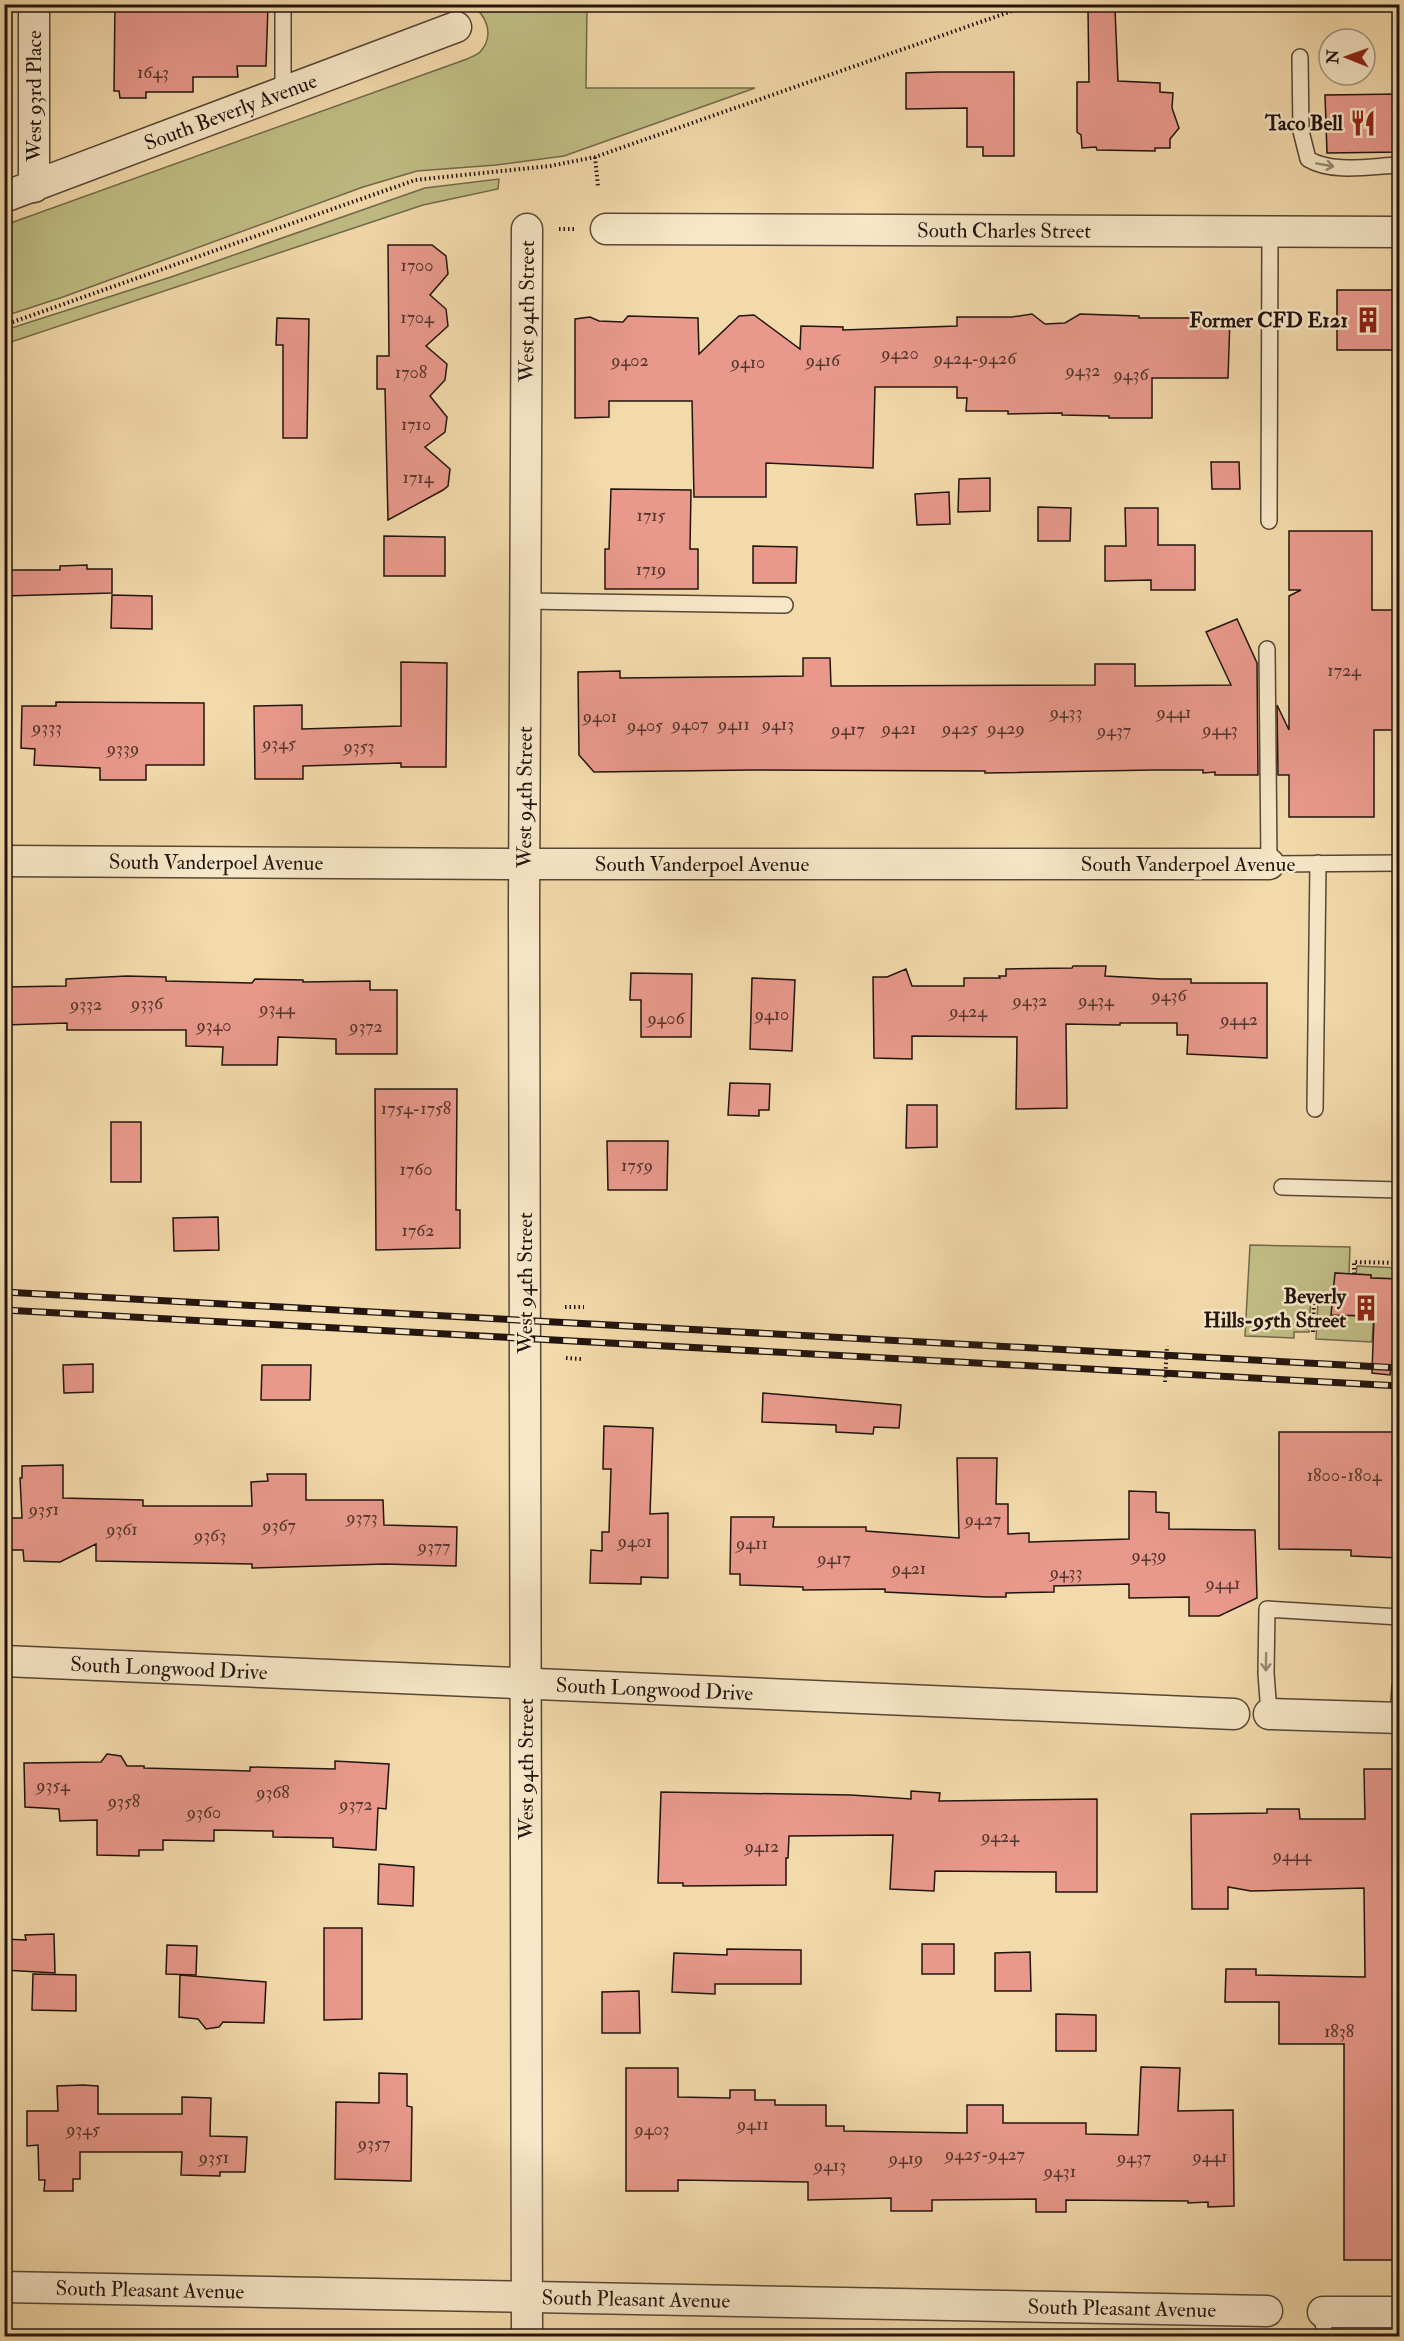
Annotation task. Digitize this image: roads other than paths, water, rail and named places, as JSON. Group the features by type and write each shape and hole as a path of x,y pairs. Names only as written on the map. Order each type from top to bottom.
{"street":[{"name":"West 93rd Place","path":"34,4 34,187"},
{"name":"South Beverly Avenue","path":"4,197 456,27"},
{"name":"West 94th Street","path":"527,229 524,864 527,2337"},
{"name":"South Charles Street","path":"606,229 1400,232"},
{"name":"South Vanderpoel Avenue","path":"4,861 1269,864"},
{"name":"South Longwood Drive","path":"4,1661 1234,1714"},
{"path":"1269,1714 1399,1718"},
{"name":"South Pleasant Avenue","path":"4,2287 526,2299 1266,2311"},
{"path":"1324,2324 1400,2312"}],"lane":[{"path":"283,4 283,93"},
{"path":"1300,57 1301,130 1308,159 1317,164 1334,167 1400,165"},
{"path":"1269,521 1270,231"},
{"path":"525,601 785,604"},
{"path":"1267,649 1269,864"},
{"path":"1315,1109 1318,863"},
{"name":"South Vanderpoel Avenue","path":"1269,864 1400,863"},
{"path":"1282,1187 1400,1190"},
{"path":"1269,1714 1266,1673 1267,1609 1400,1617"},
{"path":"1399,1718 1400,1687"}],"railway":[{"path":"4,1292 1400,1368"},
{"path":"4,1310 1400,1386"}],"place":[{"name":"Taco Bell","path":"1363,123"},
{"name":"Former CFD E121","path":"1368,320"},
{"name":"Beverly Hills-95th Street","path":"1366,1308"}]}
